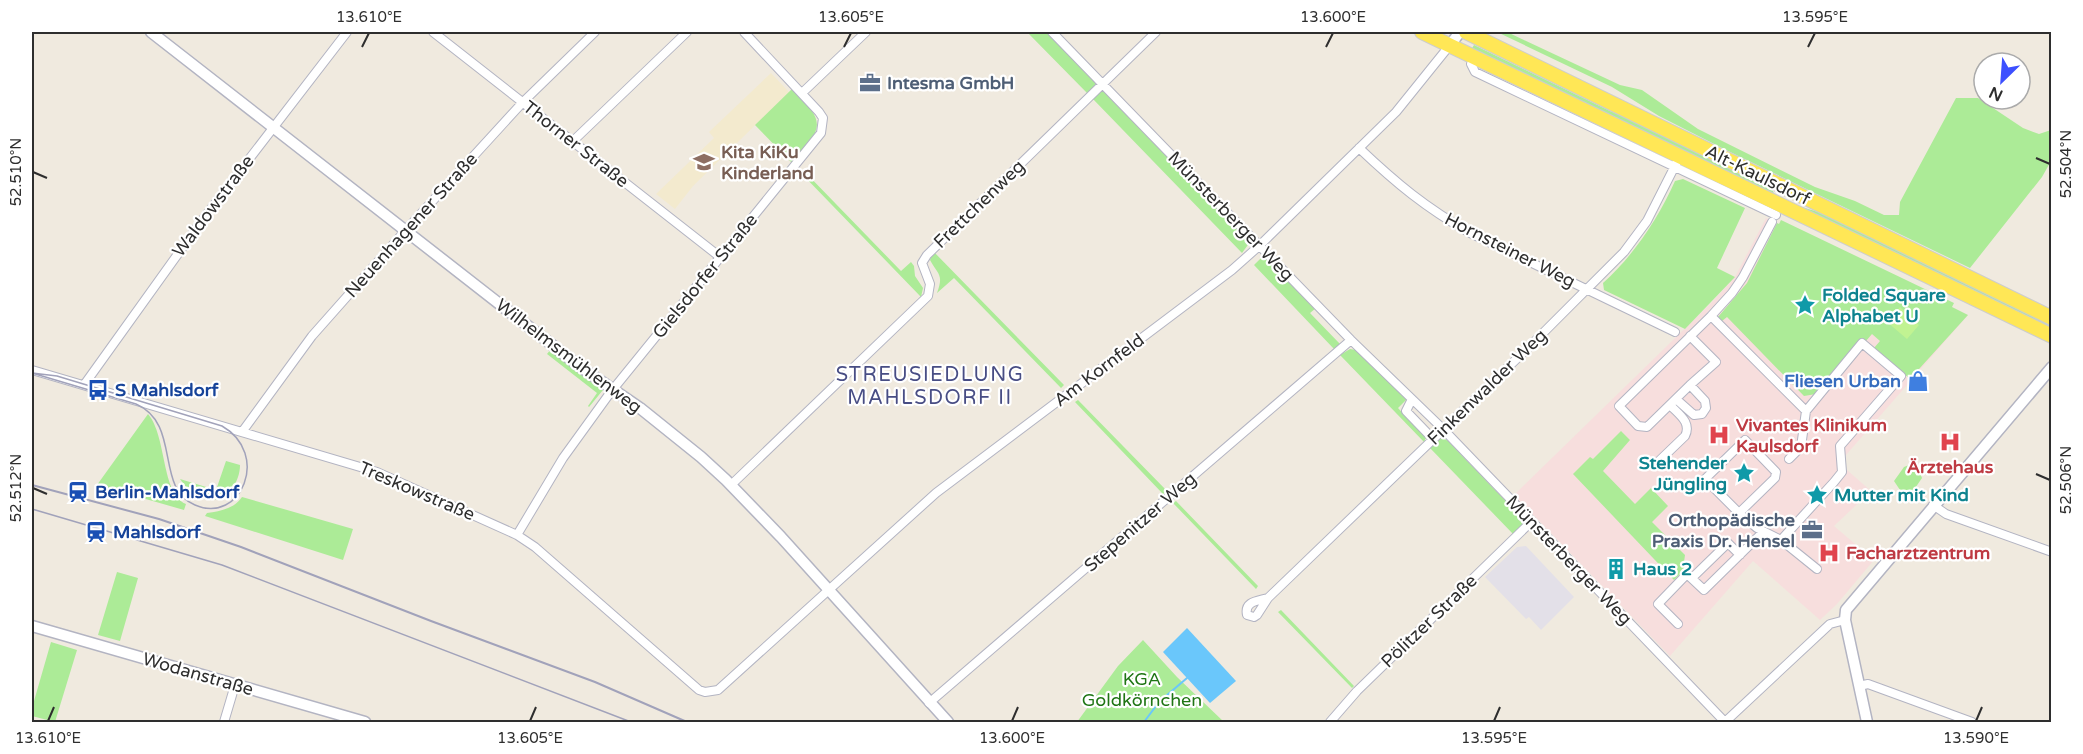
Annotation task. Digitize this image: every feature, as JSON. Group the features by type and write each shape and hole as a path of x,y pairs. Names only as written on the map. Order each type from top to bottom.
{"main road":[{"name":"Alt-Kaulsdorf","path":"1422,32 1677,162 2052,336"},
{"name":"Alt-Kaulsdorf","path":"1466,32 2052,318"}],"street":[{"name":"Wilhelmsmühlenweg","path":"151,32 579,366 671,433 731,485 769,523 948,723"},
{"name":"Waldowstraße","path":"84,385 272,127 347,32"},
{"name":"Thorner Straße","path":"433,32 720,257"},
{"name":"Neuenhagener Straße","path":"242,432 312,336 523,102 595,32"},
{"path":"573,141 687,32"},
{"name":"Gielsdorfer Straße","path":"517,534 563,458 613,389 821,133 823,118 744,32"},
{"path":"802,93 866,32"},
{"name":"Münsterberger Weg","path":"1052,32 1351,340 1443,429 1725,723"},
{"name":"Frettchenweg","path":"731,485 928,296 930,284 922,262 927,255 1156,32"},
{"name":"Am Kornfeld","path":"718,690 948,483 1232,270 1396,112 1460,32"},
{"name":"Hornsteiner Weg","path":"1359,148 1400,186 1441,216 1470,233 1675,332"},
{"name":"Alt-Kaulsdorf","path":"1677,162 1774,219 1743,277 1711,316"},
{"name":"Finkenwalder Weg","path":"1268,598 1624,252 1647,221 1677,162"},
{"path":"1690,336 1716,362 1647,427 1638,426 1619,406 1690,336 1711,316 1806,411"},
{"name":"Stepenitzer Weg","path":"929,703 1351,340"},
{"path":"1738,513 1775,478 1776,472 1801,447 1806,411 1862,343 1901,376 1840,446 1842,472 1781,540"},
{"path":"1867,723 1845,620 1846,610 2052,367"},
{"name":"Treskowstraße","path":"32,370 377,472 517,534 535,547 699,690 705,692 718,690"},
{"path":"1673,402 1692,414 1703,413 1706,408 1705,401 1690,385"},
{"path":"1412,399 1406,411 1434,439"},
{"path":"1660,460 1688,431 1686,422 1673,402"},
{"path":"1776,472 1745,440 1705,479 1738,513 1763,531 1781,540 1817,569"},
{"path":"1933,506 1946,513 2052,552"},
{"name":"Pölitzer Straße","path":"1330,723 1357,692 1532,522"},
{"path":"1678,624 1658,604 1687,574 1704,590 1763,531"},
{"path":"1692,578 1728,543 1740,555"},
{"path":"1725,723 1830,624 1845,620"},
{"name":"Wodanstraße","path":"32,626 365,723"},
{"path":"1859,686 1868,684 1972,723"},
{"path":"224,723 235,685"}],"shaded area":[{"name":"Kita KiKu Kinderland","path":"771,73 789,92 693,186 675,209 656,194 714,138 709,132"},
{"name":"Vivantes Klinikum Kaulsdorf","path":"1766,218 1968,315 1839,463 1871,491 1834,526 1874,560 1837,604 1820,620 1753,561 1670,656 1514,495 1735,277"},
{"path":"1526,546 1574,597 1541,630 1529,617 1526,619 1485,577 1517,547"}],"green space":[{"path":"1027,32 1048,32 1097,83 1087,93"},
{"path":"1497,32 1507,32 1620,85 1642,90 1698,129 1815,187 1855,201 1884,215 1899,215 1900,202 1956,98 1972,98 1972,111 1998,111 2023,128 2039,134 2051,130 2051,161 2042,177 1970,268 1726,150 1659,116 1612,87"},
{"path":"1474,45 1610,111 1646,125 1772,188 1774,194 1471,50"},
{"path":"793,88 811,110 817,125 810,141 792,163 755,125"},
{"path":"1103,90 1250,242 1242,253 1092,98"},
{"path":"803,170 901,271 911,262 915,276 923,288 921,297 801,173"},
{"path":"1683,179 1745,208 1717,268 1735,277 1685,329 1604,290 1603,283 1625,261 1644,236 1675,181"},
{"path":"1789,203 1831,216 2051,323 2051,329"},
{"path":"1781,220 1954,303 1952,307 1968,315 1910,379 1874,348 1880,341 1872,334 1866,341 1863,339 1816,394 1804,396 1727,317 1722,321 1718,317 1747,283 1777,223 1779,224"},
{"path":"933,251 1064,385 1061,388 954,278 937,293 940,278 930,260"},
{"path":"1264,255 1316,308 1310,313 1340,344 1334,349 1254,265"},
{"path":"1900,307 1919,325 1907,339 1887,322"},
{"path":"551,349 603,390 589,407 597,393 547,354"},
{"path":"1350,349 1356,350 1407,399 1398,408 1426,438 1424,442 1340,355"},
{"path":"1078,400 1167,491 1163,494 1075,402"},
{"path":"148,414 158,436 172,489 186,504 184,510 97,485"},
{"path":"1621,431 1630,440 1603,471 1635,504 1651,488 1668,506 1652,522 1685,555 1684,562 1688,566 1674,580 1573,474 1590,457 1593,459"},
{"path":"1443,438 1523,519 1522,526 1514,535 1430,448"},
{"path":"226,461 240,465 237,480 223,497 209,500 197,497 180,479 216,490"},
{"path":"1909,465 1919,471 1922,478 1911,494 1900,490 1894,481 1904,467"},
{"path":"242,497 353,529 343,560 205,516 207,513 231,507"},
{"path":"1176,501 1258,586 1256,589 1173,503"},
{"path":"117,572 138,578 120,641 98,635"},
{"path":"1281,610 1354,686 1352,688 1278,612"},
{"name":"KGA Goldkörnchen","path":"1143,640 1177,677 1224,722 1077,722 1118,666"},
{"path":"51,642 77,650 55,722 32,716 32,708"}],"water":[{"path":"1187,628 1236,681 1210,703 1163,652"}],"waterway":[{"path":"1144,722 1159,702 1187,678"}],"tram line":[{"path":"32,373 57,376 222,426 237,438 245,453 247,469 244,484 237,496 226,505 211,508 195,505 183,497 175,485 164,440 159,426 150,413 136,404 32,373"},
{"path":"32,509 222,565 631,722"}],"railway":[{"path":"32,485 159,519 241,547 595,682 687,722"}],"place":[{"name":"Intesma GmbH","path":"870,83"},
{"name":"Kita KiKu Kinderland","path":"704,162"},
{"name":"Folded Square Alphabet U","path":"1805,305"},
{"name":"Fliesen Urban","path":"1918,381"},
{"name":"S Mahlsdorf","path":"98,390"},
{"name":"Vivantes Klinikum Kaulsdorf","path":"1719,435"},
{"name":"Ärztehaus","path":"1950,442"},
{"name":"Stehender Jüngling","path":"1744,473"},
{"name":"Berlin-Mahlsdorf","path":"78,492"},
{"name":"Mutter mit Kind","path":"1817,495"},
{"name":"Orthopädische Praxis Dr. Hensel","path":"1812,530"},
{"name":"Mahlsdorf","path":"96,532"},
{"name":"Facharztzentrum","path":"1829,553"},
{"name":"Haus 2","path":"1616,569"}],"district":[{"name":"STREUSIEDLUNG MAHLSDORF II","path":"930,386"}]}
